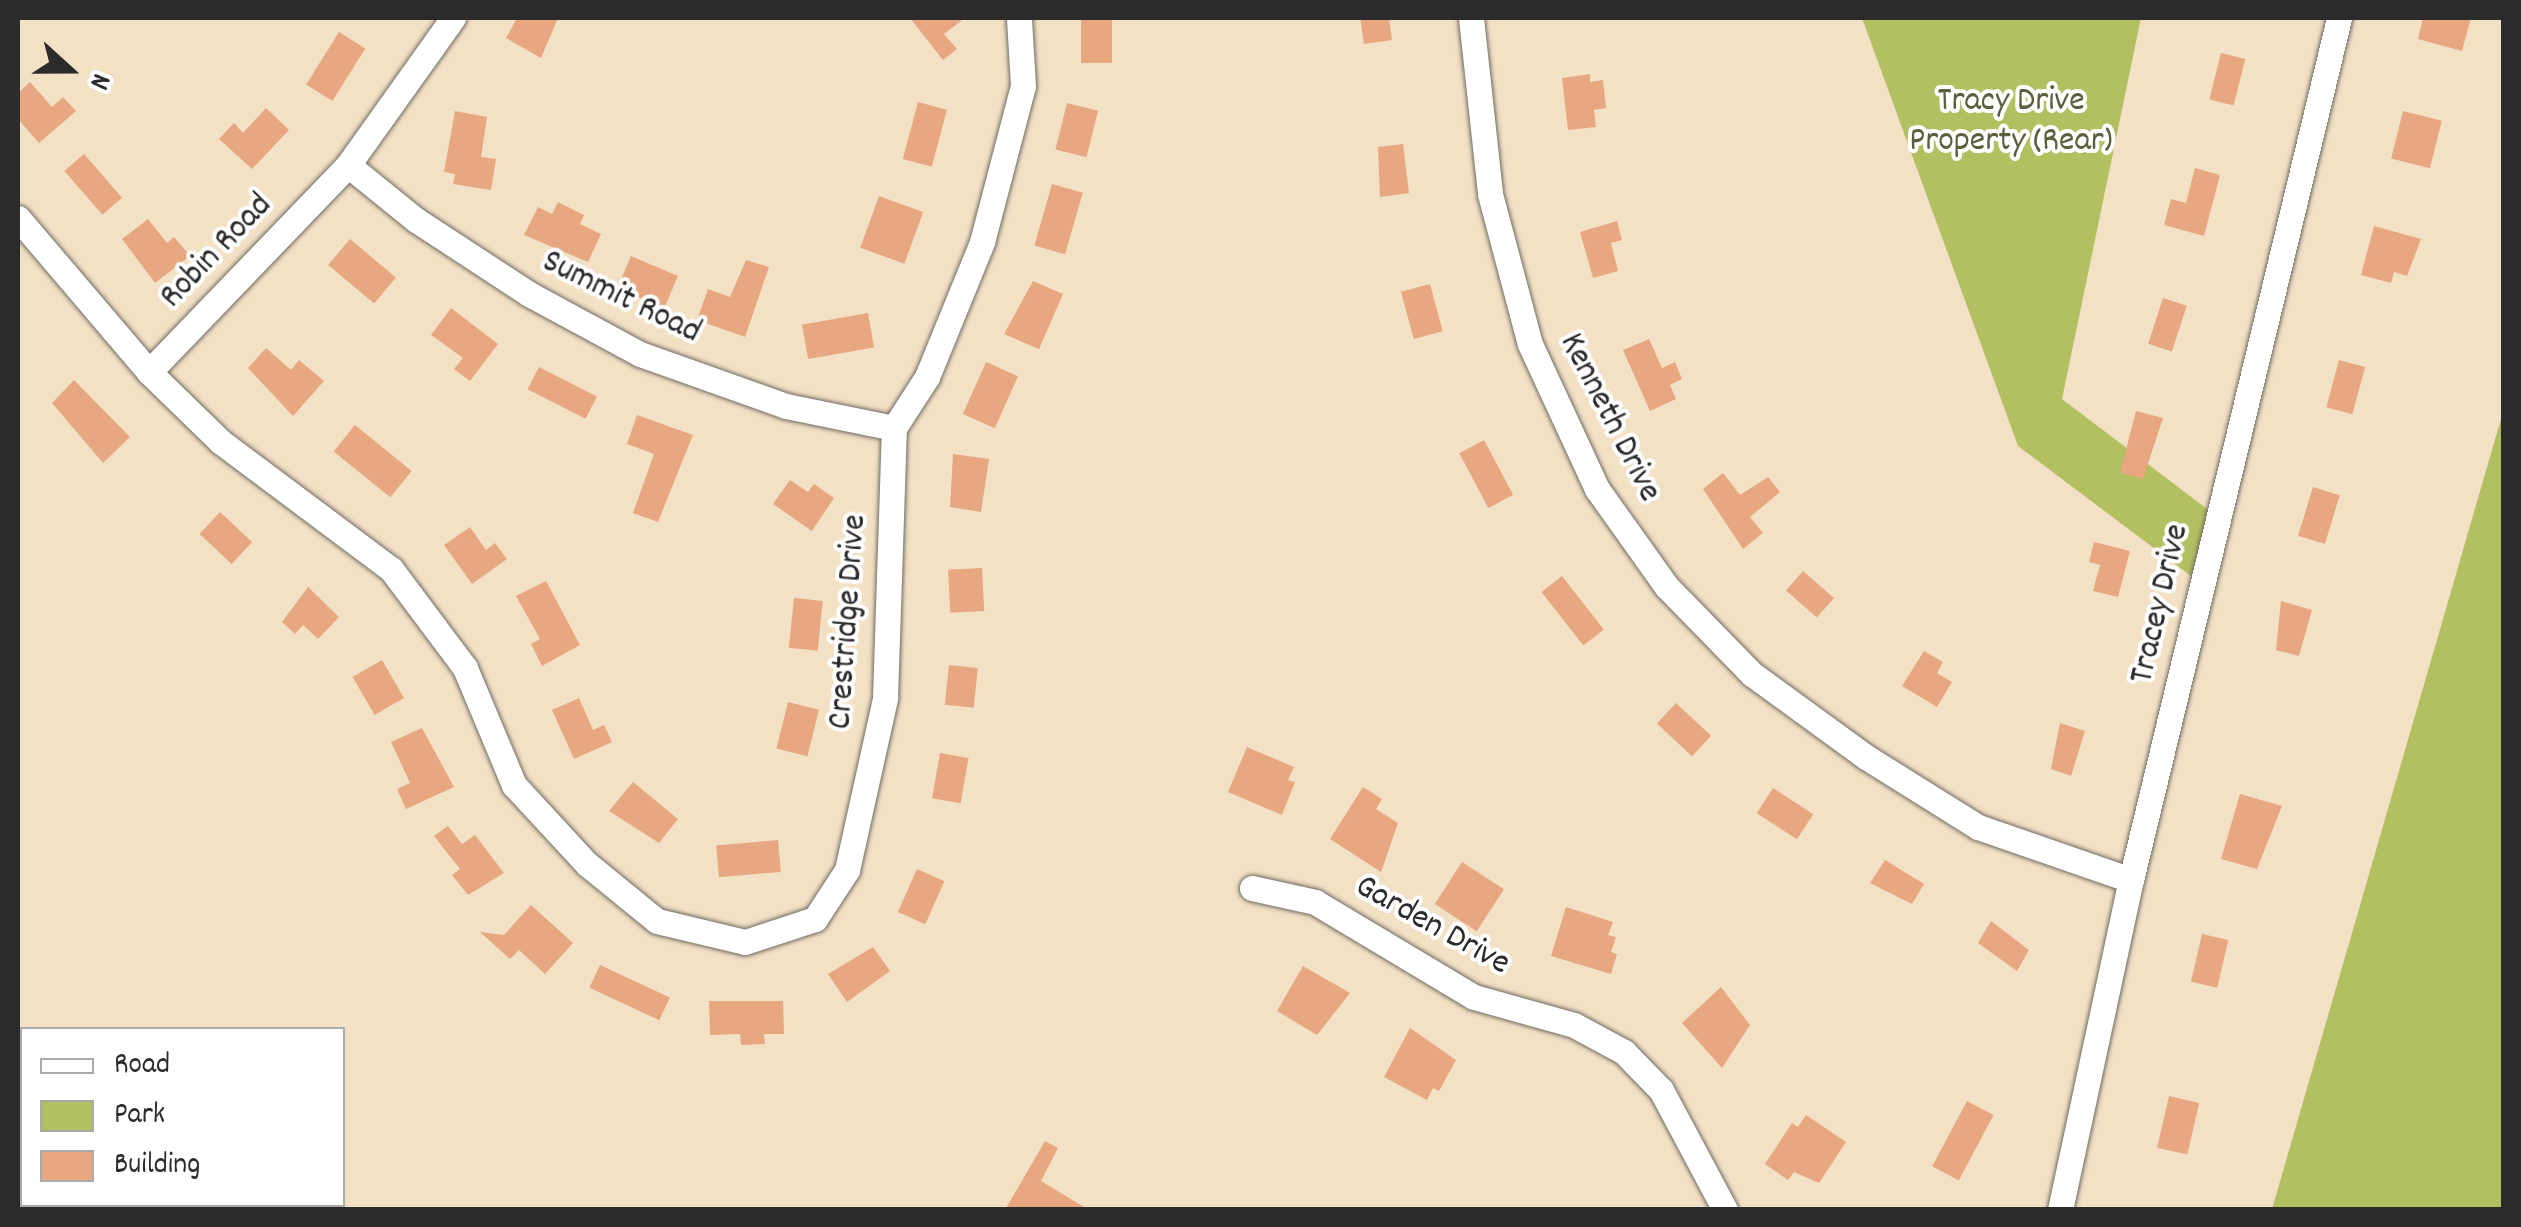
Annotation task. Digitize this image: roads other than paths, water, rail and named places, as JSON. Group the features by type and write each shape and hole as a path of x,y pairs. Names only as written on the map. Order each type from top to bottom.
{"street":[{"name":"Robin Road","path":"149,372 348,165 453,18"},
{"path":"894,428 927,377 982,242 1022,86 1019,18"},
{"name":"Kenneth Drive","path":"1471,18 1490,194 1530,344 1597,488 1667,587 1752,674 1866,758 1978,826 2132,880"},
{"name":"Tracey Drive","path":"2060,1210 2132,880 2338,18"},
{"name":"Summit Road","path":"348,165 416,220 530,294 640,354 786,406 894,428"},
{"path":"18,218 149,372"},
{"name":"Crestridge Drive","path":"149,372 221,442 391,569 465,668 514,785 586,864 656,921 744,942 815,919 846,870 886,698 894,428"},
{"name":"Garden Drive","path":"1252,888 1316,902 1474,998 1574,1025 1624,1052 1661,1090 1725,1210"}],"park label":[{"name":"Tracy Drive Property (Rear)","path":"2011,122"}]}
